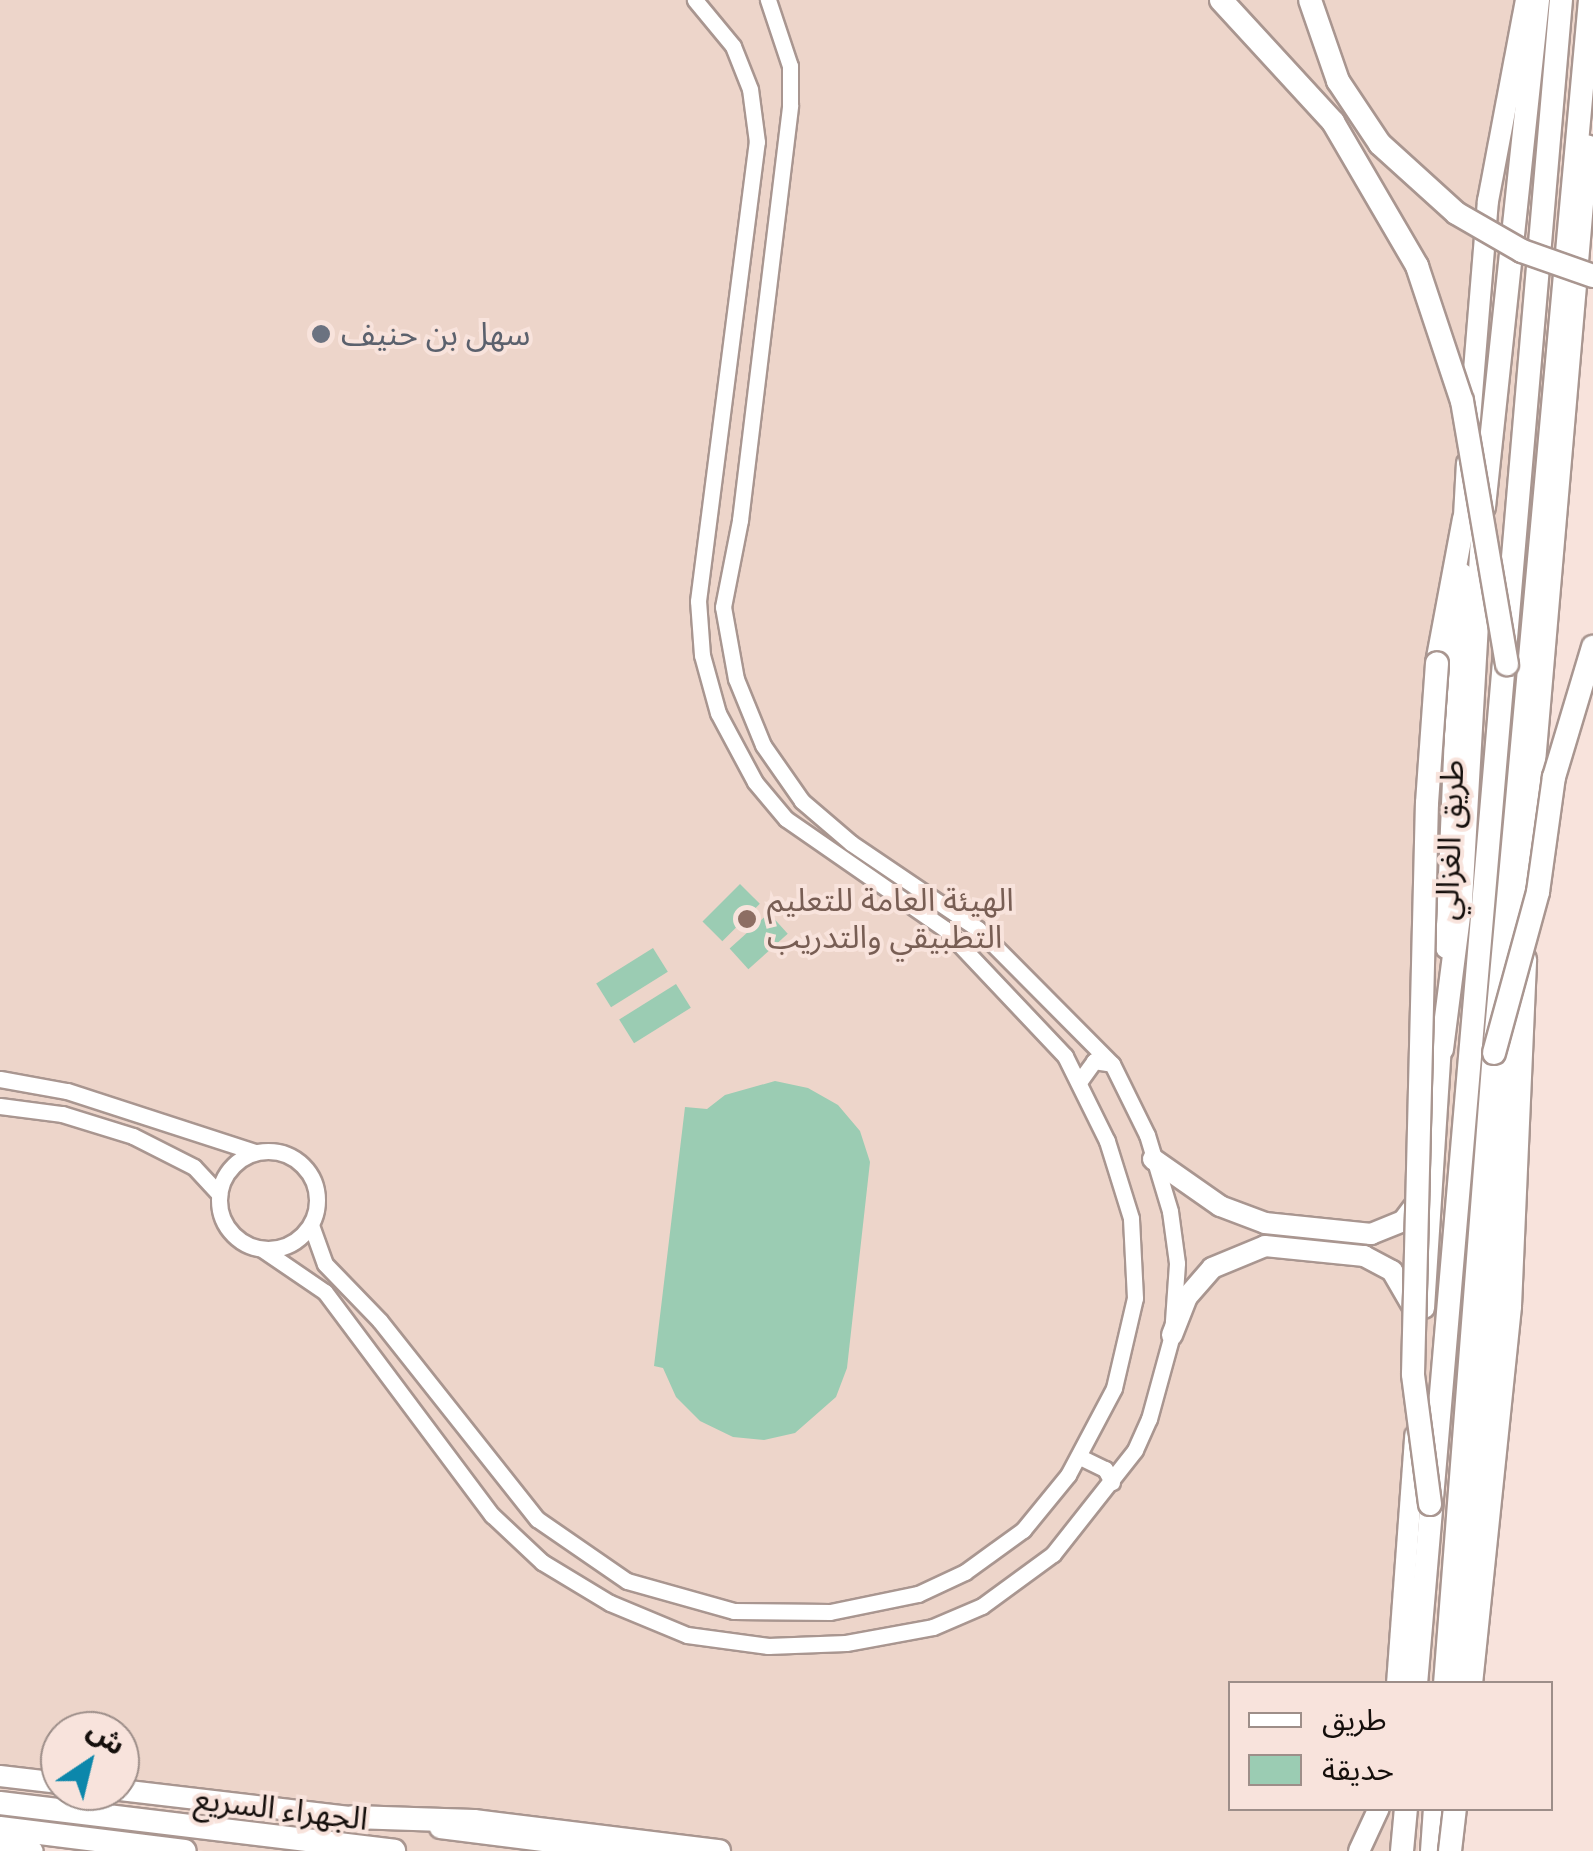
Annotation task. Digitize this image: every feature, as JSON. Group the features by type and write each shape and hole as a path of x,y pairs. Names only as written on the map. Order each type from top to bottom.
{"highway":[{"path":"1221,0 1333,122 1416,266 1462,401 1507,664"},
{"path":"1310,0 1338,81 1380,144 1456,214 1522,251 1593,276"},
{"path":"1442,1049 1462,901 1489,446 1538,0"},
{"name":"طريق الغزالي","path":"1416,1681 1507,664 1561,0"},
{"name":"طريق الغزالي","path":"1445,1681 1494,1053 1590,0"},
{"path":"1430,1504 1413,1374 1426,803 1437,663 1464,519"},
{"path":"1494,1053 1538,892 1554,778 1593,647"},
{"path":"1471,1681 1516,1219 1529,832"},
{"name":"الجهراء السريع","path":"0,1804 394,1851"},
{"path":"1402,1851 1406,1811"},
{"path":"1432,1851 1435,1811"},
{"path":"1453,1811 1454,1851"},
{"path":"352,1817 474,1821 719,1851"},
{"name":"الجهراء السريع","path":"0,1828 185,1851"}],"main road":[{"name":"طريق الغزالي","path":"1397,1681 1438,1157 1464,519 1488,200 1526,0"},
{"path":"1459,1681 1593,86"},
{"path":"1153,1159 1220,1206 1265,1223 1372,1234 1403,1221 1438,1157"},
{"path":"1172,1335 1187,1297 1212,1268 1266,1246 1364,1256 1392,1272 1411,1296 1422,1338"},
{"path":"0,1776 40,1781"},
{"name":"الجهراء السريع","path":"140,1792 621,1851"},
{"path":"1358,1851 1378,1811"},
{"path":"0,1846 33,1851"}],"street":[{"path":"695,0 734,46 750,90 758,142 698,601 702,656 718,713 754,782 786,818 945,929 1020,1002 1078,1082 1107,1141 1131,1218 1136,1298 1114,1388 1080,1457 1022,1530 965,1572 918,1594 840,1610 734,1611 628,1581 537,1519 380,1321 325,1264 311,1225 316,1188 307,1170 287,1154 255,1152 67,1092 8,1081 7,1106 62,1114 170,1153 219,1194 229,1230 324,1292 492,1515 542,1562 610,1603 688,1635 768,1646 842,1643 933,1626 982,1606 1053,1554 1112,1482 1149,1419 1172,1335 1177,1262 1153,1159 1112,1064 1046,990 978,929 851,843 802,801 763,745 736,678 723,607 740,520 790,105 790,66 768,0"},
{"path":"1020,1002 1030,1004 1046,990"},
{"path":"1078,1082 1094,1060 1112,1064"},
{"path":"62,1114 67,1092"},
{"path":"219,1194 238,1160 255,1152"},
{"path":"262,1249 281,1248 311,1225"},
{"path":"1080,1457 1104,1469 1112,1482"},
{"path":"840,1610 842,1643"}],"shaded area":[{"name":"الهيئة العامة للتعليم التطبيقي والتدريب","path":"0,0 1577,0 1432,1681 1228,1681 1228,1811 1421,1811 1418,1851 204,1851 0,1824"}],"green space":[{"path":"740,884 760,904 722,941 703,921"},
{"path":"769,913 788,934 748,969 730,948"},
{"path":"653,948 668,972 611,1007 596,984"},
{"path":"676,984 691,1008 634,1043 619,1020"},
{"path":"775,1081 808,1088 838,1105 860,1131 870,1162 847,1368 836,1397 795,1433 764,1440 733,1437 700,1421 676,1397 663,1368 654,1366 685,1107 707,1109 725,1095"}],"place":[{"name":"سهل بن حنيف","path":"321,334"},
{"name":"الهيئة العامة للتعليم التطبيقي والتدريب","path":"747,919"}]}
